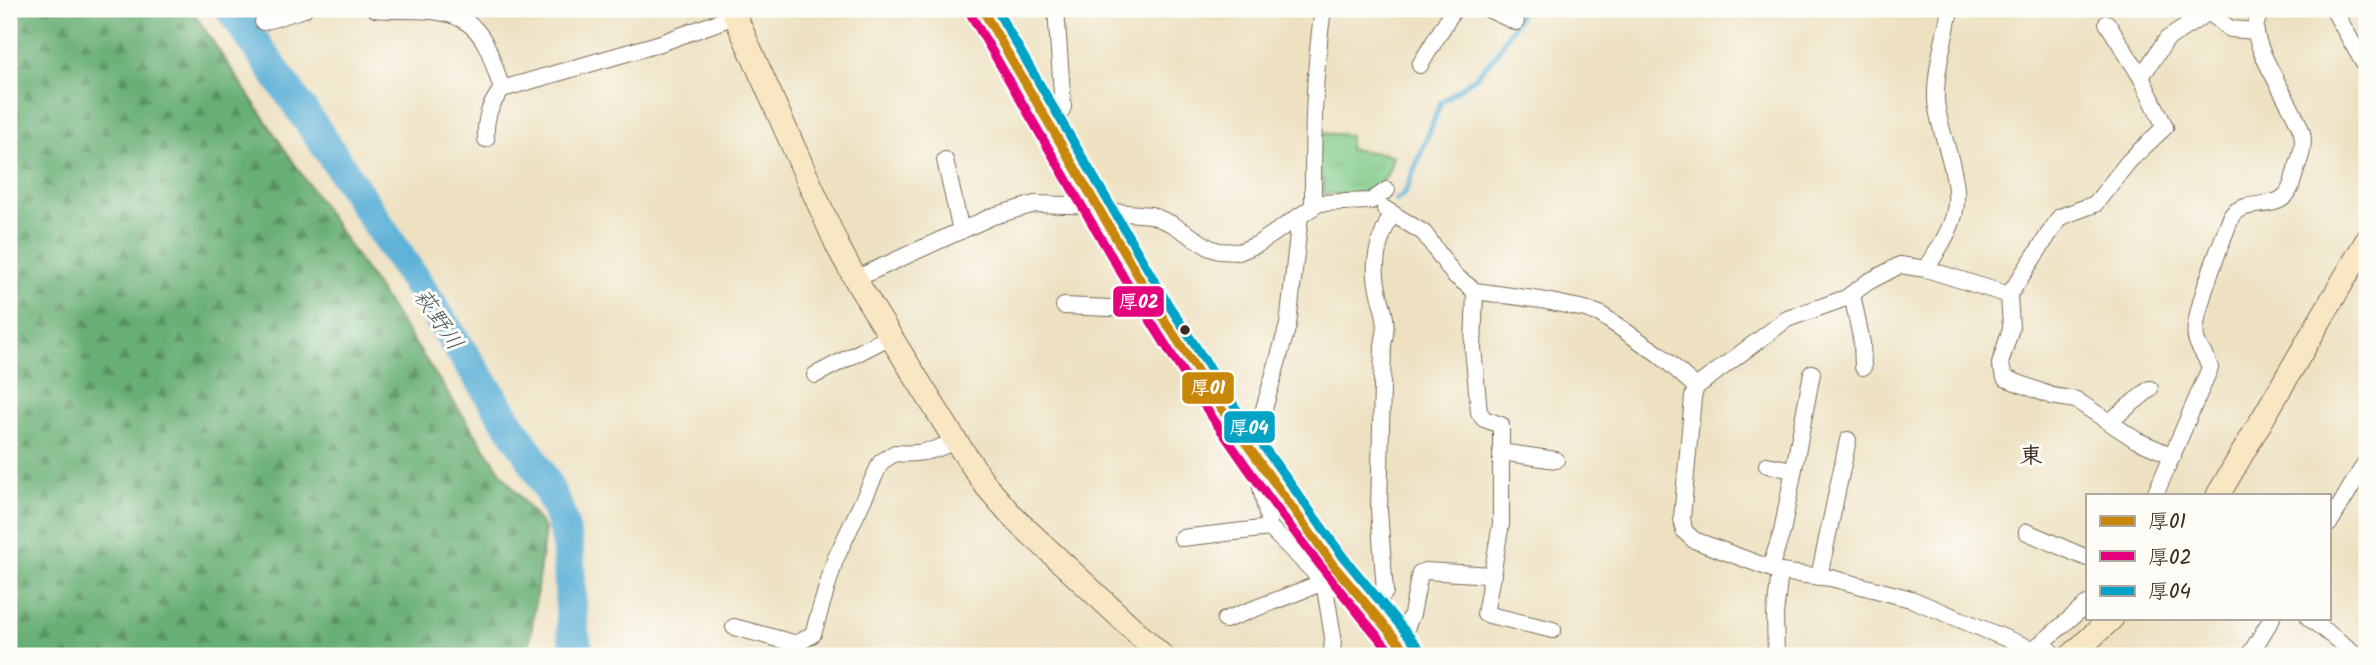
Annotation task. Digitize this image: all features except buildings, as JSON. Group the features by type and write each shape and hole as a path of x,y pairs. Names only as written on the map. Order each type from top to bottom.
{"highway":[{"path":"982,9 1158,310 1225,414 1260,462 1329,574 1369,609 1405,650"}],"street":[{"path":"263,22 304,9"},
{"path":"375,9 444,11 461,16 477,30 488,47 502,89"},
{"path":"1053,128 1063,107 1056,9"},
{"path":"1323,9 1314,73 1306,211 1288,325 1260,462 1260,483 1270,528 1329,574 1332,656"},
{"path":"1420,65 1454,9"},
{"path":"1488,9 1516,22"},
{"path":"1926,269 1945,239 1958,200 1956,179 1936,102 1937,78 1950,9"},
{"path":"2155,494 2210,368 2196,340 2196,328 2211,269 2232,215 2247,206 2279,202 2288,193 2302,151 2302,135 2298,123 2264,55 2256,32 2255,25 2262,9"},
{"path":"2333,9 2367,69"},
{"path":"2141,77 2167,39 2208,10 2230,29 2256,32"},
{"path":"486,139 485,119 491,104 502,89 658,44 734,12 838,247 955,440 987,487 1015,519 1162,656"},
{"path":"2107,23 2141,77 2165,127 2129,162 2095,204 2060,217 2009,295 2011,328 2000,364 2005,378 2052,396 2076,400 2136,440 2173,456"},
{"path":"945,160 961,231"},
{"path":"1371,201 1387,190"},
{"path":"855,279 993,216 1035,204 1098,206 1104,211 1151,215 1172,224 1210,248 1228,252 1248,249 1319,203 1371,201 1424,233 1454,275 1475,291 1541,300 1600,314 1660,355 1696,387"},
{"path":"1369,609 1385,592 1379,510 1382,345 1387,329 1376,277 1380,239 1392,213"},
{"path":"2219,494 2367,240"},
{"path":"2009,295 1926,269 1900,265 1868,282 1846,298 1787,318 1696,387 1682,518 1684,531 1694,540 1775,570 1911,598 2029,648 2043,642 2086,605"},
{"path":"1475,291 1473,348 1479,412 1484,419 1501,425 1502,452 1502,524 1484,619 1553,630"},
{"path":"1852,294 1863,343 1863,367"},
{"path":"1063,306 1158,310"},
{"path":"815,375 891,336"},
{"path":"1776,656 1775,570 1812,373"},
{"path":"2109,422 2150,389"},
{"path":"734,627 797,644 813,634 835,560 881,462 895,453 916,455 955,440"},
{"path":"1819,577 1848,440"},
{"path":"1502,452 1556,460"},
{"path":"2330,522 2361,486 2367,460"},
{"path":"1767,465 1793,470"},
{"path":"1182,538 1270,528"},
{"path":"2027,532 2063,540 2086,557"},
{"path":"1405,650 1420,573 1425,571 1493,575"},
{"path":"1225,620 1329,574"},
{"path":"2071,656 2110,620"},
{"path":"2249,656 2271,620"},
{"path":"2312,620 2358,656"},
{"path":"2043,642 2054,656"}],"green space":[{"path":"9,9 191,9 500,471 545,529 528,656 9,656"},
{"path":"1318,133 1350,135 1349,149 1393,155 1384,180 1369,191 1323,194 1323,179 1317,179"}],"waterway":[{"name":"萩野川","path":"231,9 321,138 545,482 567,542 572,624 579,656"},
{"path":"1395,201 1405,193 1441,102 1475,78 1495,56 1523,9"}],"transit line":[{"name":"厚01","path":"982,9 1158,310 1225,414 1334,566 1410,656"},
{"name":"厚04","path":"996,9 1168,304 1235,407 1344,558 1419,648"},
{"name":"厚02","path":"971,15 1120,271 1214,420 1301,541 1394,656"}],"district":[{"name":"東","path":"2031,455"}]}
